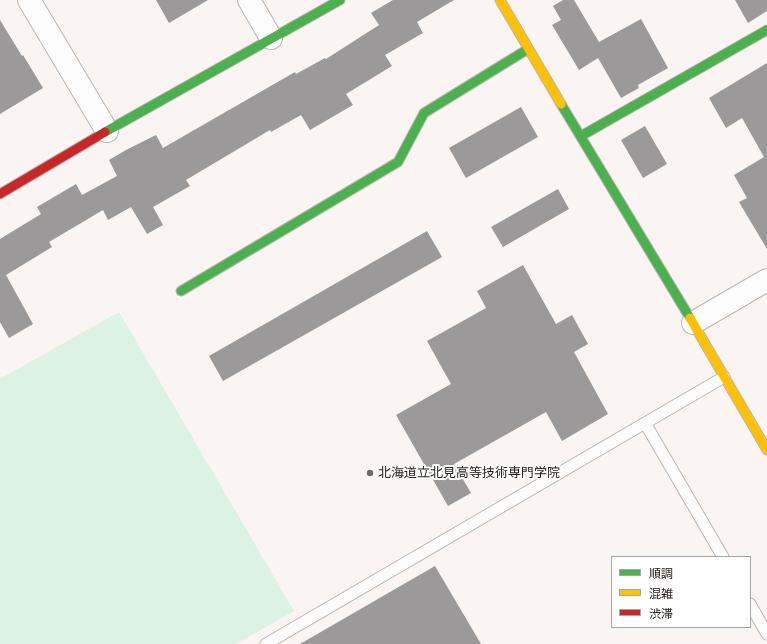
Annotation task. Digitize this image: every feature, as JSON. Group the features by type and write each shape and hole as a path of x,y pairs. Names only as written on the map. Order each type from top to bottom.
{"street":[{"path":"29,0 107,131"},
{"path":"249,0 272,38"},
{"path":"0,194 107,131 340,0"},
{"path":"500,0 767,450"},
{"path":"581,136 767,30"},
{"path":"181,291 398,162 424,113 528,48"},
{"path":"693,323 767,280"}],"lane":[{"path":"266,644 724,377"},
{"path":"646,423 722,556"},
{"path":"751,606 767,634"}],"green space":[{"path":"119,312 294,611 236,644 0,644 0,379"}],"building":[{"path":"156,0 208,0 169,23"},
{"path":"393,0 454,0 417,22 423,33 385,55 392,66 346,94 353,105 310,130 301,115 271,132 270,130 186,180 190,186 153,207 163,225 147,234 131,207 108,220 103,210 49,242 52,247 6,275 33,324 9,338 0,322 0,239 41,214 37,207 76,184 82,195 117,176 109,160 126,150 156,135 163,148 295,72 296,74 325,58 326,59 379,25 371,13"},
{"path":"563,0 574,0 599,42 641,19 668,68 638,85 639,88 621,98 598,58 579,70 552,25 561,20 553,6"},
{"path":"735,0 767,0 767,11 748,23"},
{"path":"0,20 43,88 0,114"},
{"path":"767,63 767,249 739,202 747,198 734,175 764,157 742,118 726,128 709,98"},
{"path":"521,107 538,137 466,178 449,148"},
{"path":"645,126 667,164 643,178 621,140"},
{"path":"558,189 569,209 503,247 491,227"},
{"path":"427,231 442,257 223,381 209,356"},
{"path":"523,265 556,324 572,315 588,344 574,352 608,414 562,441 546,412 454,464 471,493 448,506 396,415 451,384 427,341 486,308 477,291"},
{"path":"435,566 481,644 300,644"}],"traffic: fast":[{"path":"105,132 340,0"},
{"path":"581,136 767,30"},
{"path":"181,291 398,162 424,113 528,49"},
{"path":"561,104 690,318"}],"traffic: slow":[{"path":"500,0 561,104"},
{"path":"690,318 767,450"}],"traffic: jam":[{"path":"0,194 105,132"}],"place":[{"name":"北海道立北見高等技術専門学院","path":"370,473"}]}
